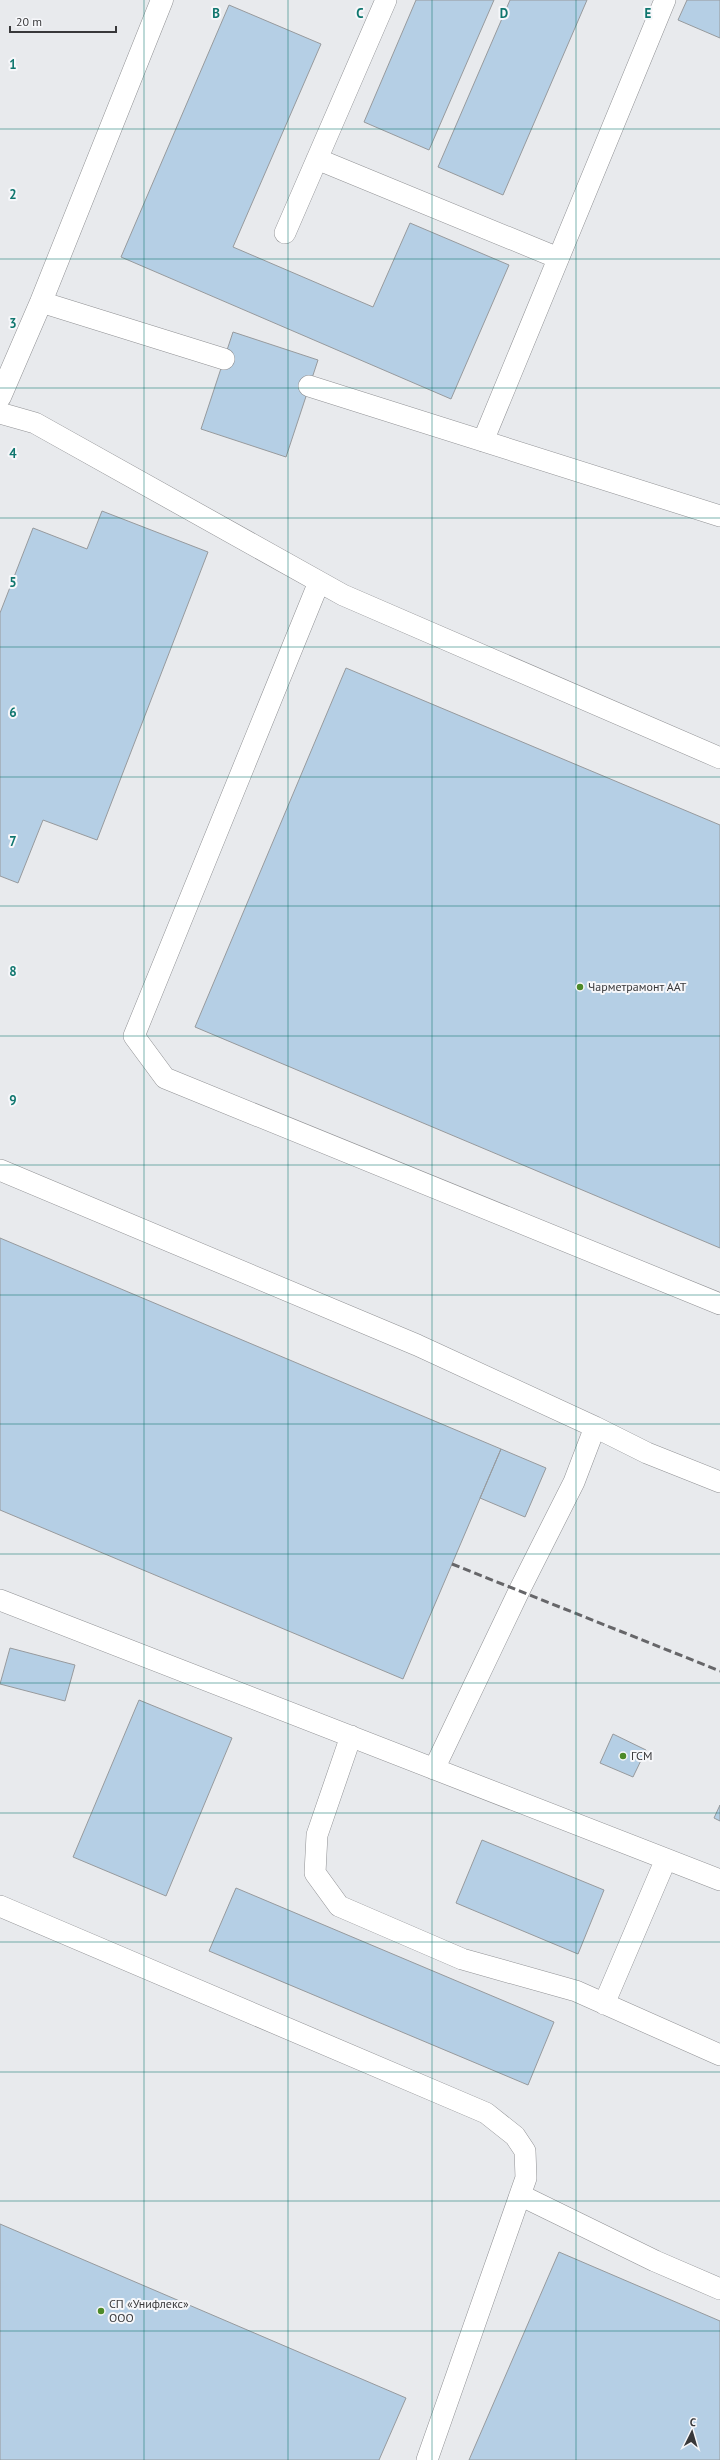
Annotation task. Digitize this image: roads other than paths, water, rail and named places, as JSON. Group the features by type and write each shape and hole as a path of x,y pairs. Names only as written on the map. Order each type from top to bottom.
{"street":[{"path":"0,397 41,302 162,0"}],"lane":[{"path":"285,233 386,0"},
{"path":"483,441 665,0"},
{"path":"317,159 558,258"},
{"path":"41,302 224,359"},
{"path":"310,386 720,516"},
{"path":"0,413 35,423 343,596 720,758"},
{"path":"319,582 134,1036 165,1078 720,1304"},
{"path":"0,1170 417,1345 595,1427 647,1453 720,1482"},
{"path":"434,1769 519,1591 574,1482 595,1427"},
{"path":"0,1600 720,1880"},
{"path":"351,1736 317,1835 315,1872 339,1906 462,1959 576,1991 720,2055"},
{"path":"604,2004 666,1859"},
{"path":"0,1906 486,2113 515,2136 525,2151 526,2178 427,2460"},
{"path":"520,2195 655,2261 720,2289"}],"railway":[{"path":"452,1564 720,1671"}],"place":[{"name":"Чарметрамонт ААТ","path":"580,987"},
{"name":"ГСМ","path":"623,1756"},
{"name":"СП «Унифлекс» ООО","path":"101,2311"}]}
